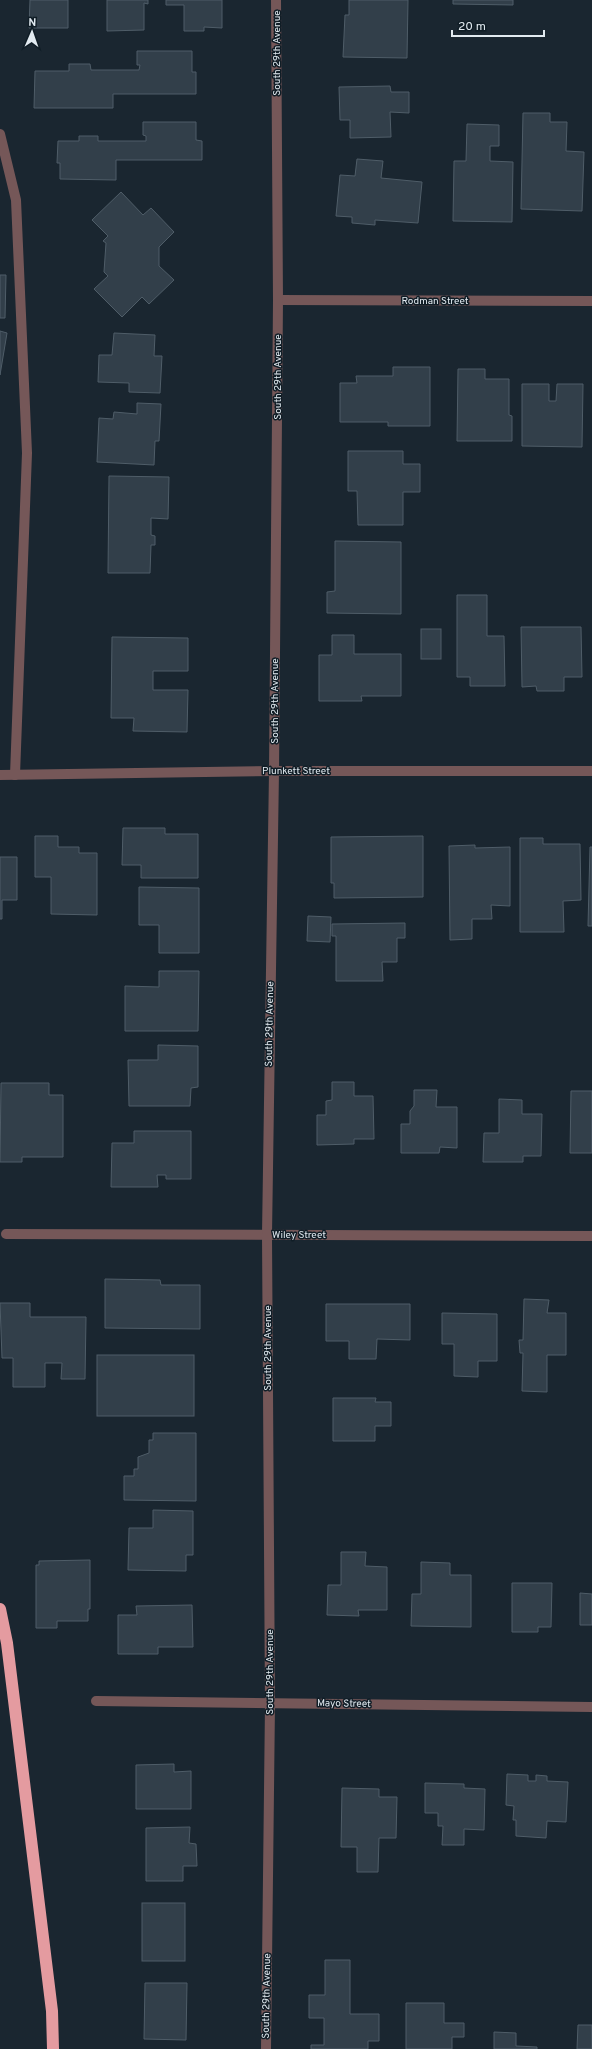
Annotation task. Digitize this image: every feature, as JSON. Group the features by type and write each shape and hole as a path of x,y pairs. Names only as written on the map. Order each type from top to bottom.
{"highway":[{"path":"0,1609 7,1643 52,2011 53,2049"}],"street":[{"name":"South 29th Avenue","path":"266,2049 270,1704 267,1235 274,771 278,300 276,0"},
{"path":"0,134 16,200 27,453 15,775"},
{"name":"Rodman Street","path":"278,300 592,301"},
{"name":"Plunkett Street","path":"0,775 274,771 592,771"},
{"name":"Wiley Street","path":"6,1234 592,1236"},
{"name":"Mayo Street","path":"96,1701 592,1707"}],"building":[{"path":"30,0 68,0 68,28 29,28"},
{"path":"107,0 148,0 148,4 144,3 144,30 107,31"},
{"path":"166,0 222,0 222,28 204,27 204,31 184,31 184,5 166,5"},
{"path":"349,0 408,0 407,58 343,57 345,15 349,15"},
{"path":"453,0 513,0 513,5 453,4"},
{"path":"137,51 192,51 192,72 196,72 196,94 113,94 113,108 34,108 35,71 69,71 69,64 90,64 91,70 139,70 140,65 137,65"},
{"path":"390,86 391,92 409,92 409,113 390,112 391,137 350,138 350,120 340,120 339,87"},
{"path":"523,113 550,113 550,122 567,122 566,151 584,152 582,211 521,209"},
{"path":"143,122 196,122 196,140 202,141 202,160 116,160 116,180 60,179 60,163 57,163 58,141 79,141 79,136 98,136 98,141 146,141 146,136 143,135"},
{"path":"467,124 499,125 499,146 490,146 490,161 513,162 512,222 453,221 454,161 466,161"},
{"path":"357,159 383,161 381,178 422,182 418,223 375,220 375,225 352,223 352,217 336,216 340,175 355,176"},
{"path":"121,192 143,215 151,208 174,232 159,247 159,266 174,280 149,304 142,297 122,317 94,289 108,276 104,272 106,243 103,241 108,236 92,220"},
{"path":"0,275 6,275 5,318 0,318"},
{"path":"0,331 7,333 0,375"},
{"path":"114,333 155,335 154,356 162,356 160,393 129,392 129,383 98,382 99,355 112,355"},
{"path":"393,367 430,367 430,426 388,426 388,422 340,422 340,383 357,383 356,376 393,376"},
{"path":"458,369 485,369 485,379 509,379 509,415 512,416 512,441 457,441"},
{"path":"522,384 549,384 549,401 556,401 557,384 583,384 582,447 522,446"},
{"path":"137,403 161,404 159,441 155,441 154,465 97,462 99,418 113,419 114,412 137,414"},
{"path":"348,451 403,451 403,464 420,464 420,492 403,492 403,525 358,525 357,491 348,491"},
{"path":"109,476 169,477 168,519 151,518 151,535 155,536 155,545 151,545 150,573 108,573"},
{"path":"335,541 401,542 401,614 327,613 327,592 335,591"},
{"path":"457,595 487,595 487,636 504,636 505,686 470,686 470,677 457,677"},
{"path":"521,627 581,627 582,677 564,677 564,691 537,691 536,686 522,687"},
{"path":"421,629 441,629 441,659 421,659"},
{"path":"332,635 354,635 354,654 401,654 401,696 361,696 362,701 319,701 319,655 332,655"},
{"path":"112,637 188,638 188,671 153,671 153,690 188,690 187,732 133,731 134,718 111,718"},
{"path":"123,828 165,828 165,834 198,834 198,878 141,878 141,865 122,865"},
{"path":"35,836 58,836 58,847 79,847 79,853 97,853 97,915 51,914 51,877 35,877"},
{"path":"423,836 423,897 334,898 334,883 331,883 331,837"},
{"path":"520,838 543,838 543,844 580,844 581,900 563,901 564,932 520,932"},
{"path":"475,845 475,848 510,847 510,906 491,905 492,919 472,919 472,939 450,940 449,846"},
{"path":"590,847 592,847 592,926 588,926"},
{"path":"0,857 17,857 17,900 2,900 2,919 0,919"},
{"path":"139,887 199,888 199,953 159,953 159,925 139,925"},
{"path":"308,916 331,917 330,942 307,941"},
{"path":"405,923 405,938 397,938 397,962 382,962 383,981 336,981 336,936 332,936 332,924"},
{"path":"159,971 199,971 198,1031 125,1031 125,986 159,987"},
{"path":"158,1045 198,1046 198,1087 191,1088 190,1106 129,1106 128,1060 158,1060"},
{"path":"332,1082 354,1082 354,1096 373,1096 374,1139 354,1139 354,1144 317,1145 317,1115 326,1115 326,1101 332,1100"},
{"path":"1,1083 49,1083 49,1095 63,1095 63,1157 22,1157 22,1162 0,1162"},
{"path":"414,1090 437,1090 436,1107 457,1107 457,1148 440,1147 439,1153 401,1153 401,1124 410,1124 410,1111 414,1106"},
{"path":"571,1091 592,1091 592,1153 570,1153"},
{"path":"499,1099 522,1100 522,1114 542,1114 541,1156 523,1156 523,1162 483,1162 484,1133 499,1133"},
{"path":"134,1131 191,1131 191,1179 166,1179 166,1175 157,1175 158,1187 111,1187 112,1143 134,1143"},
{"path":"105,1279 160,1280 161,1285 200,1285 200,1329 105,1328"},
{"path":"524,1299 549,1300 547,1313 566,1313 566,1355 547,1355 547,1392 522,1391 523,1353 520,1353 519,1340 523,1340"},
{"path":"0,1303 30,1303 30,1317 86,1317 85,1379 61,1379 62,1363 45,1363 45,1387 13,1387 13,1358 2,1358"},
{"path":"326,1304 410,1304 410,1340 377,1339 376,1359 349,1359 349,1341 326,1341"},
{"path":"442,1313 497,1314 497,1361 478,1361 478,1377 454,1376 454,1344 442,1344"},
{"path":"97,1355 194,1355 194,1416 97,1416"},
{"path":"333,1398 376,1398 375,1402 391,1402 391,1426 375,1426 375,1441 333,1441"},
{"path":"153,1433 196,1433 196,1501 124,1500 124,1476 134,1476 134,1469 138,1469 138,1457 149,1453 149,1440 153,1440"},
{"path":"153,1510 193,1511 193,1555 186,1555 186,1571 128,1570 129,1528 153,1528"},
{"path":"341,1552 366,1552 365,1566 387,1567 387,1610 358,1610 359,1616 327,1615 328,1585 341,1585"},
{"path":"90,1560 90,1609 88,1609 88,1621 57,1621 57,1628 36,1628 36,1565 39,1565 39,1561"},
{"path":"421,1562 450,1563 450,1575 471,1575 471,1627 411,1626 412,1594 421,1594"},
{"path":"512,1583 552,1583 551,1627 538,1627 538,1632 512,1632"},
{"path":"580,1593 592,1594 592,1625 580,1625"},
{"path":"192,1605 193,1647 158,1647 158,1654 118,1654 118,1615 137,1615 136,1606"},
{"path":"174,1764 174,1772 191,1771 191,1809 136,1809 136,1765"},
{"path":"507,1774 528,1775 528,1781 536,1781 536,1775 547,1776 547,1781 568,1782 566,1822 547,1821 546,1838 516,1836 516,1820 513,1820 514,1806 506,1805"},
{"path":"425,1783 464,1784 464,1788 485,1789 484,1830 464,1829 464,1845 442,1845 443,1826 438,1826 438,1813 425,1813"},
{"path":"342,1788 379,1789 379,1797 397,1797 396,1838 379,1838 378,1872 357,1872 357,1847 341,1847"},
{"path":"190,1827 189,1843 196,1844 197,1866 183,1866 183,1881 146,1881 146,1828"},
{"path":"142,1903 185,1903 185,1961 142,1961"},
{"path":"325,1960 350,1960 350,2014 379,2014 379,2041 368,2041 368,2049 311,2049 311,2045 324,2045 324,2018 309,2018 309,1995 325,1995"},
{"path":"145,1983 187,1983 186,2040 144,2039"},
{"path":"406,2003 444,2003 444,2023 464,2023 464,2037 452,2037 452,2049 406,2049"},
{"path":"578,2025 592,2025 592,2049 577,2049"},
{"path":"494,2032 516,2033 516,2046 537,2047 537,2049 494,2049"}]}
